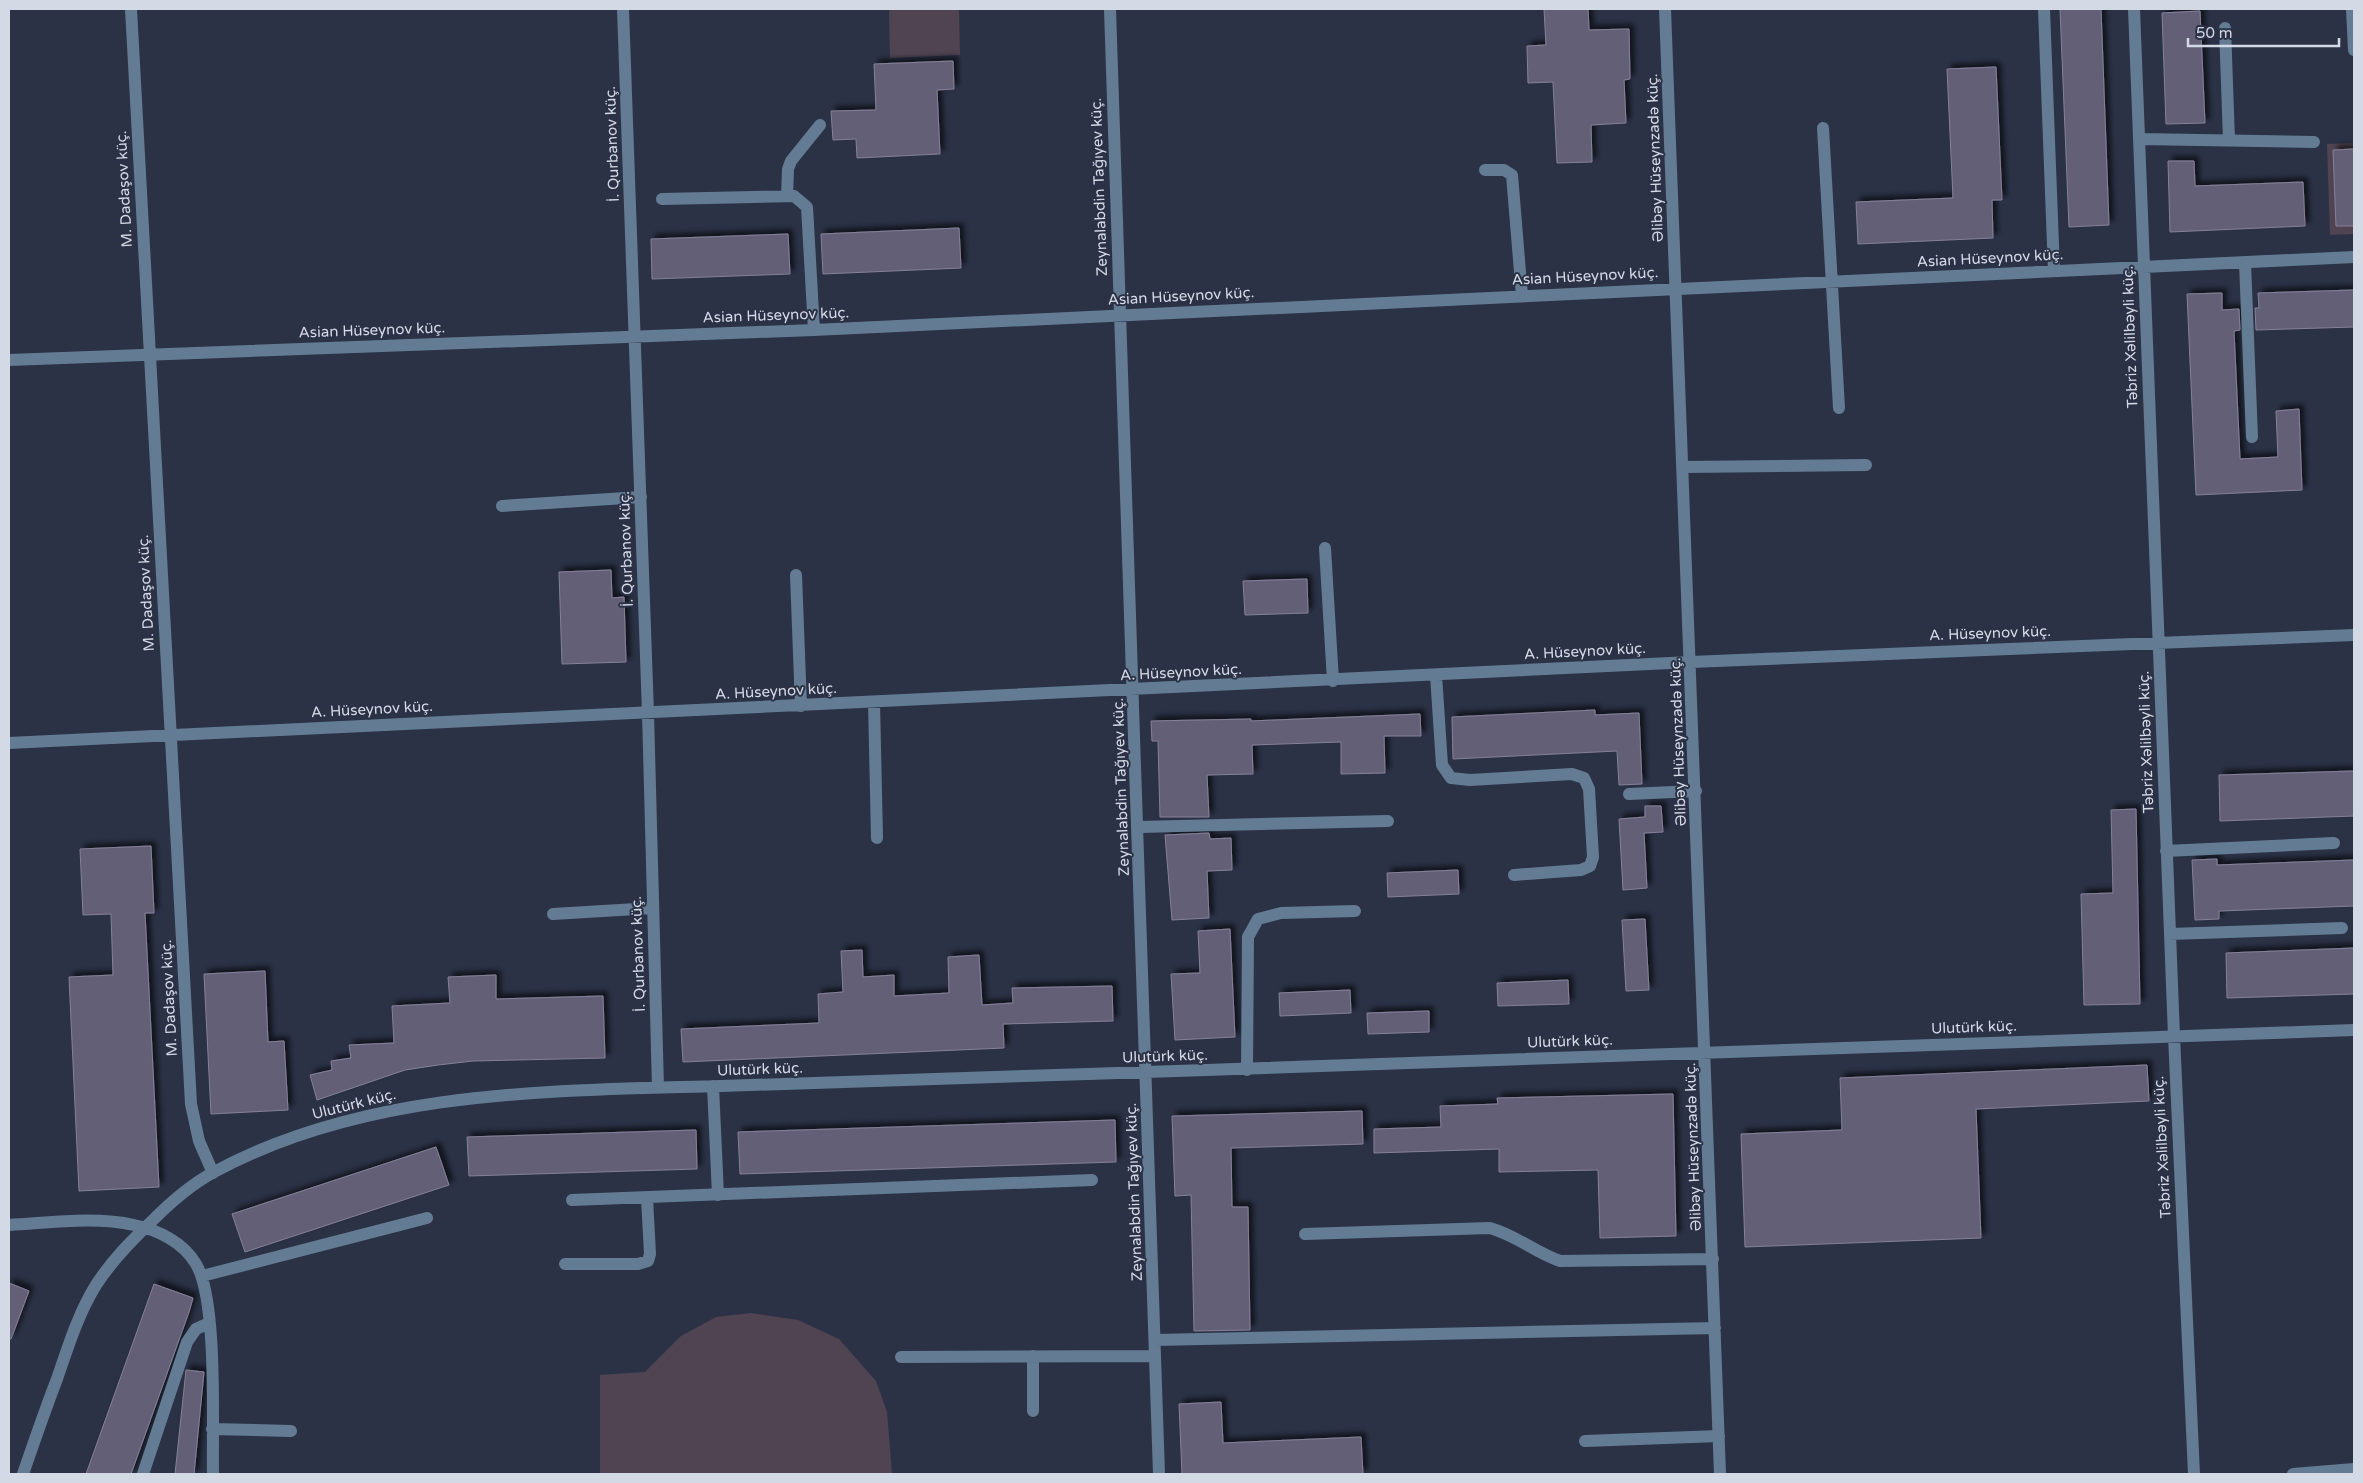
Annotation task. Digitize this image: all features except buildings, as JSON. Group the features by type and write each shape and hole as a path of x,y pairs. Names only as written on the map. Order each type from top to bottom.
{"street":[{"name":"M. Dadaşov küç.","path":"130,9 191,1104 200,1141 213,1173"},
{"name":"İ. Qurbanov küç.","path":"623,9 641,497 658,1088"},
{"name":"Zeynalabdin Tağıyev küç.","path":"1110,9 1118,315 1139,827 1159,1474"},
{"name":"Əlibəy Hüseynzadə küç.","path":"1665,9 1706,1053 1720,1474"},
{"path":"2044,9 2054,271"},
{"name":"Təbriz Xəlilbəyli küç.","path":"2134,9 2166,852 2194,1474"},
{"path":"2352,9 2354,50"},
{"path":"2224,28 2229,140"},
{"path":"787,196 788,169 791,161 820,125"},
{"path":"1823,128 1839,408"},
{"path":"2139,139 2314,142"},
{"path":"1485,170 1504,170 1512,175 1522,296"},
{"path":"662,198 794,196 807,207 814,330"},
{"name":"Asian Hüseynov küç.","path":"9,360 814,330 1677,288 2354,258"},
{"path":"2245,263 2252,437"},
{"path":"1683,467 1866,465"},
{"path":"502,506 641,497"},
{"path":"1325,548 1333,681"},
{"path":"796,575 801,706"},
{"name":"A. Hüseynov küç.","path":"9,742 1333,681 1691,662 2354,635"},
{"path":"1436,675 1442,766 1451,778 1470,780 1572,774 1584,778 1589,789 1593,857 1590,866 1581,870 1514,875"},
{"path":"874,702 877,838"},
{"path":"1628,794 1696,791"},
{"path":"1139,827 1388,821"},
{"path":"2166,852 2334,842"},
{"path":"553,914 653,908"},
{"path":"1247,1070 1248,937 1258,918 1281,913 1355,911"},
{"path":"2170,934 2342,928"},
{"name":"Ulutürk küç.","path":"23,1474 69,1342 84,1308 97,1284 120,1253 145,1228 193,1185 213,1173 278,1143 344,1120 396,1109 458,1100 581,1091 1247,1070 2354,1030"},
{"path":"713,1086 718,1195"},
{"path":"572,1200 1092,1180"},
{"path":"565,1264 638,1264 648,1261 650,1254 647,1198"},
{"path":"202,1276 427,1218"},
{"path":"9,1225 88,1222 131,1224 174,1240 188,1253 202,1276 209,1324 212,1474"},
{"path":"1305,1234 1490,1228 1509,1233 1547,1256 1560,1261 1713,1260"},
{"path":"143,1474 187,1342 196,1329 209,1324"},
{"path":"1155,1340 1715,1328"},
{"path":"1032,1411 1033,1356"},
{"path":"901,1357 1155,1356"},
{"path":"212,1429 291,1431"},
{"path":"1585,1441 1719,1436"},
{"path":"2293,1474 2354,1469"}],"shaded area":[{"path":"889,9 959,9 960,55 890,58"},
{"path":"2354,143 2354,234 2330,235 2327,144"},
{"path":"751,1313 798,1320 839,1339 876,1381 887,1412 892,1474 600,1474 600,1375 645,1372 681,1336 716,1317"}]}
